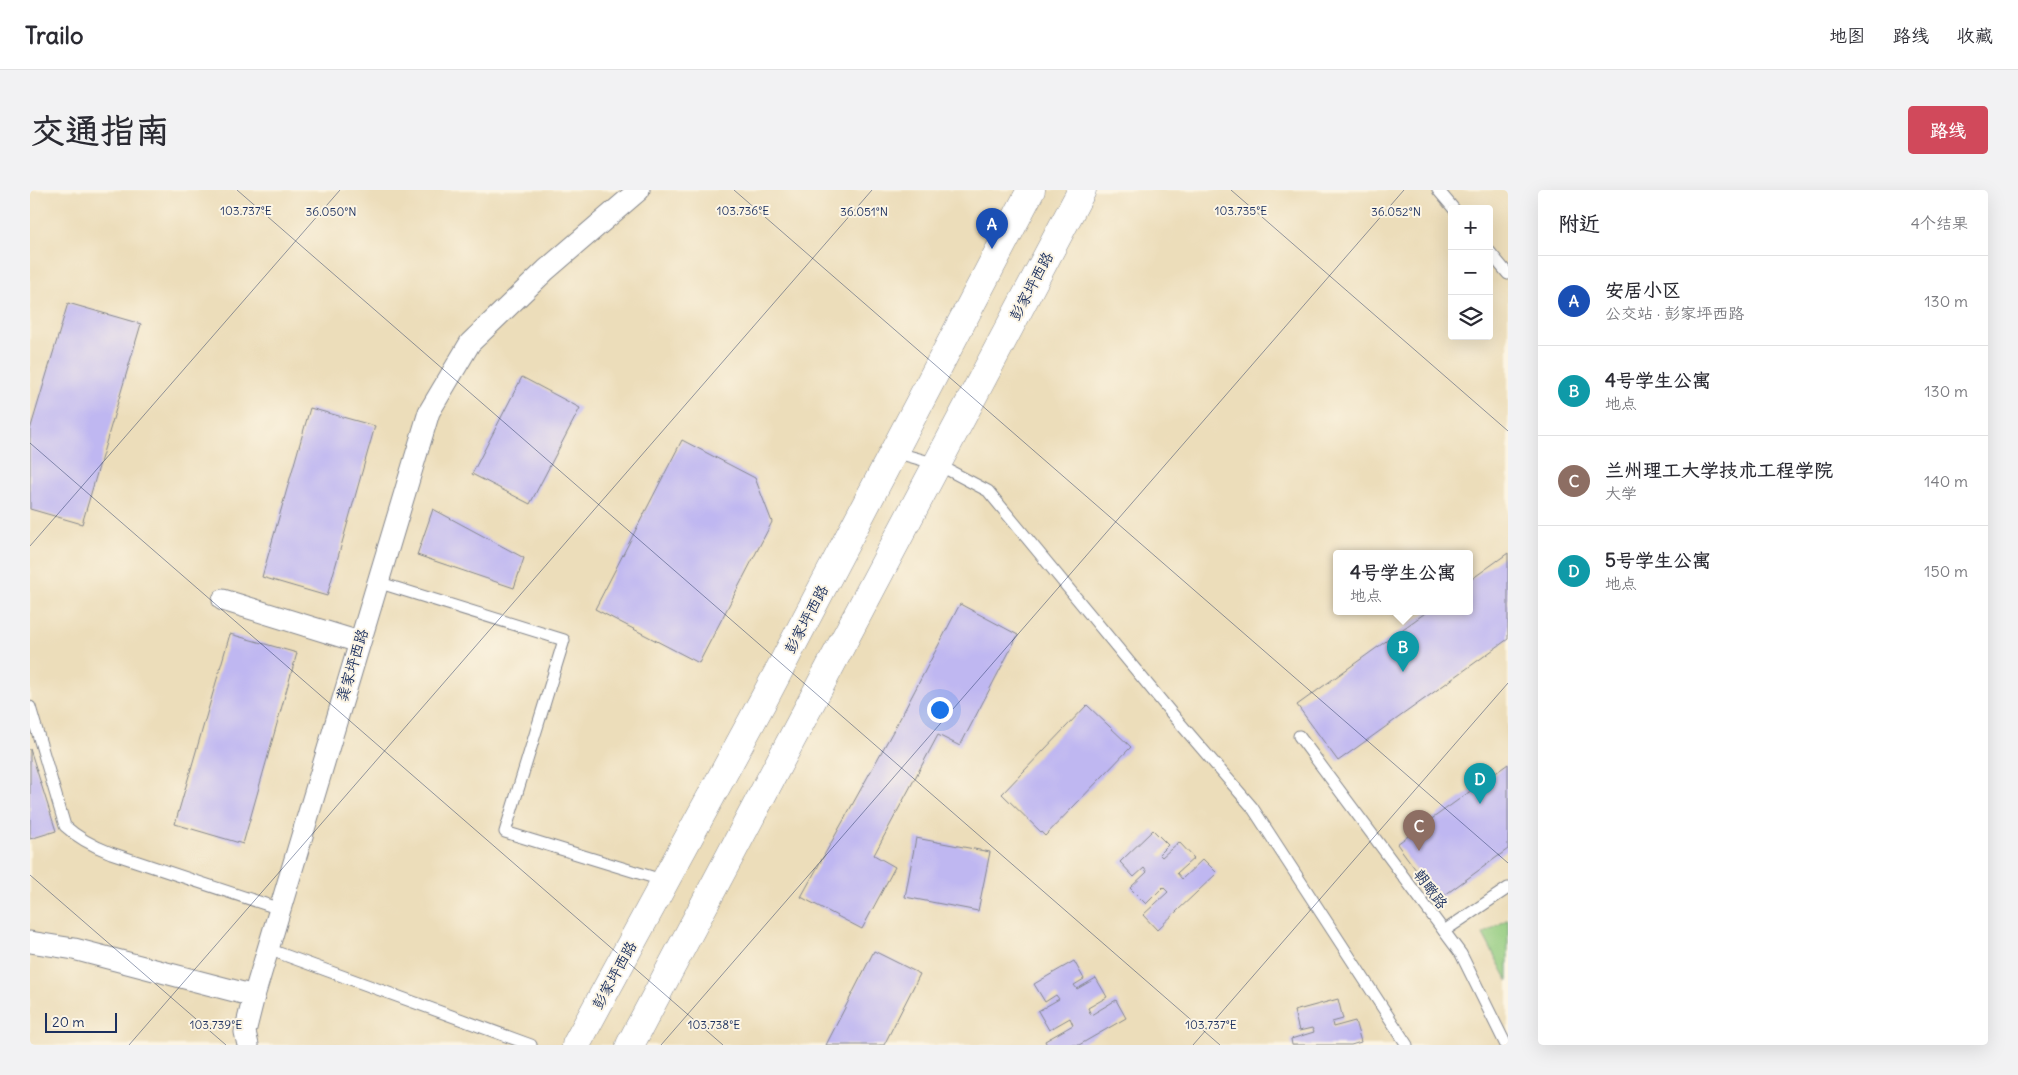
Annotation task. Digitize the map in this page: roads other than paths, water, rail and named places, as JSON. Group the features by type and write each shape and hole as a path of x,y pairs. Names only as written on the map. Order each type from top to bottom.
{"main road":[{"name":"彭家坪西路","path":"576,1045 764,697 1031,190"},
{"name":"彭家坪西路","path":"630,1045 1082,190"}],"street":[{"name":"龚家坪西路","path":"248,1045 245,1032 254,996 428,412 470,343 546,270 639,190"},
{"path":"222,600 359,642"},
{"path":"30,942 74,949 254,996"}],"lane":[{"path":"1438,190 1451,205"},
{"path":"1493,256 1508,274"},
{"path":"893,452 937,464 988,492 1252,807 1407,1045"},
{"path":"377,582 564,640 505,832 665,881"},
{"path":"30,707 65,826 76,836 111,853 280,909"},
{"name":"朝瞰路","path":"1299,736 1461,954 1506,1045"},
{"path":"1444,931 1508,888"},
{"path":"268,949 531,1045"}],"place":[{"name":"安居小区","path":"992,249"},
{"name":"4号学生公寓","path":"1403,672"},
{"name":"5号学生公寓","path":"1480,804"},
{"name":"兰州理工大学技术工程学院","path":"1419,851"}]}
